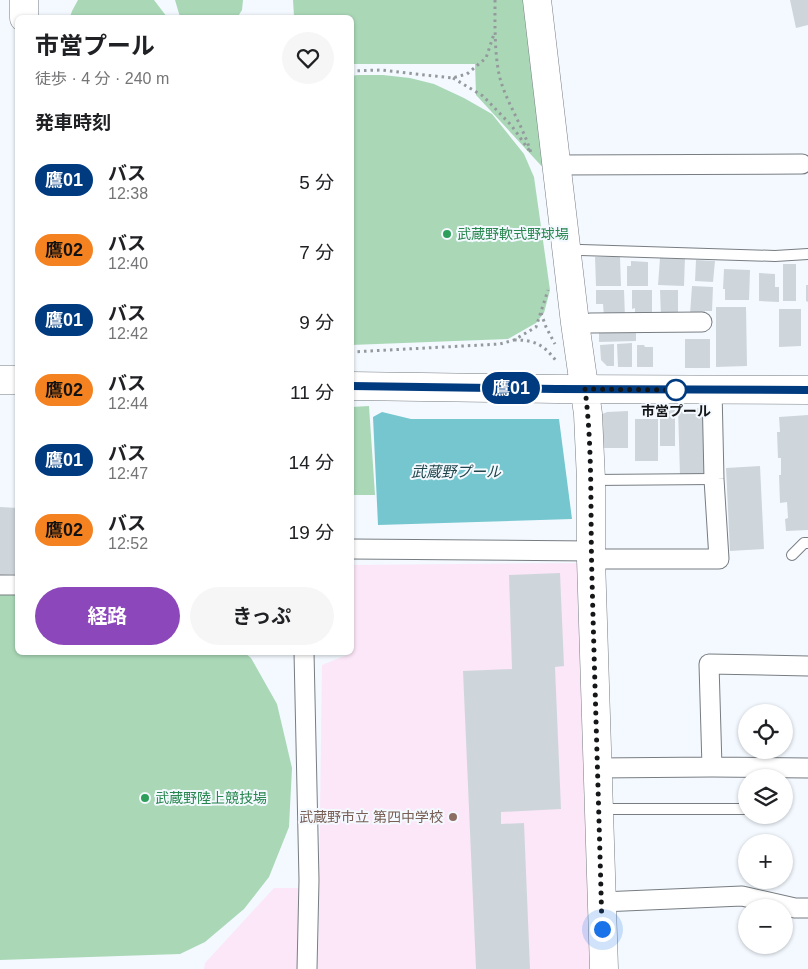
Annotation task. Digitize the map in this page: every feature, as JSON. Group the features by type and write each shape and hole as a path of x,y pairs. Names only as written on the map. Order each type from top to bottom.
{"street":[{"path":"24,0 24,15"},
{"path":"537,0 575,323 588,414 604,969"},
{"path":"557,165 802,164"},
{"path":"590,323 702,322"},
{"path":"0,380 15,380"},
{"path":"354,386 808,390"},
{"path":"354,549 719,559 714,479 712,390"},
{"path":"0,585 15,585"},
{"path":"304,655 309,880 307,969"},
{"path":"712,766 709,664 808,666"},
{"path":"597,768 712,766 808,768"},
{"path":"601,902 742,896 795,908 808,908"}],"lane":[{"path":"581,250 775,256 808,254"},
{"path":"590,480 714,479"},
{"path":"792,555 804,543 808,543"},
{"path":"599,809 738,809"}],"path":[{"path":"452,78 483,96 511,125 532,154 527,138 502,86 498,72 495,0"},
{"path":"354,72 381,70 452,78 467,74 486,58 495,31"},
{"path":"354,352 500,344 514,340 536,327 548,291 548,282"},
{"path":"514,340 529,340 543,346 562,367"}],"shaded area":[{"name":"武蔵野市立 第四中学校","path":"577,563 590,969 318,969 322,665 347,655 354,655 354,565"},
{"path":"274,888 303,888 301,969 204,969 205,963"}],"green space":[{"path":"78,0 154,0 165,15 71,15"},
{"path":"175,0 243,0 242,10 239,15 179,15"},
{"path":"293,0 527,0 547,172 476,95 475,64 354,64 354,15 294,15"},
{"name":"武蔵野軟式野球場","path":"383,75 410,78 434,84 492,114 524,154 534,177 550,290 544,313 536,323 508,339 354,345 354,76"},
{"path":"369,406 375,495 354,495 354,407"},
{"name":"武蔵野陸上競技場","path":"0,590 15,590 15,655 247,655 251,658 277,704 292,768 289,827 269,877 244,909 205,942 180,954 0,960"}],"water":[{"name":"武蔵野プール","path":"382,412 411,419 559,419 572,519 378,525 373,417"}],"building":[{"path":"790,0 808,0 808,25 796,28"},
{"path":"595,257 620,257 621,286 596,286"},
{"path":"677,257 685,257 684,286 658,285 660,258 676,259"},
{"path":"696,260 715,261 713,282 695,281"},
{"path":"631,261 648,262 648,286 627,286 627,266 631,266"},
{"path":"783,264 796,264 796,301 783,301"},
{"path":"724,269 750,270 749,300 725,300 725,289 723,289"},
{"path":"759,273 775,274 775,287 779,287 779,302 759,301"},
{"path":"806,285 808,285 808,302 806,301"},
{"path":"692,286 713,287 712,311 705,311 705,314 690,314"},
{"path":"596,290 624,290 625,317 604,317 603,304 596,304"},
{"path":"632,290 652,290 652,315 635,316 635,308 632,309"},
{"path":"660,290 678,290 678,316 661,316"},
{"path":"716,307 746,307 747,366 716,367"},
{"path":"779,309 801,309 801,346 779,347"},
{"path":"636,328 636,341 599,342 599,329"},
{"path":"685,339 710,339 710,368 685,368"},
{"path":"632,343 632,367 618,367 617,344"},
{"path":"614,344 614,366 607,366 601,360 600,345"},
{"path":"637,345 653,347 653,367 637,367"},
{"path":"707,408 709,475 680,476 678,409"},
{"path":"675,410 675,446 660,446 660,411"},
{"path":"628,411 628,448 599,448 600,415 607,412"},
{"path":"808,415 808,530 786,531 785,519 788,518 787,502 780,503 779,475 781,475 781,458 778,458 777,432 780,432 779,417"},
{"path":"635,419 658,419 658,461 635,461"},
{"path":"760,466 764,549 730,551 726,468"},
{"path":"0,507 15,508 15,574 0,575"},
{"path":"560,573 564,666 555,667 561,809 501,812 501,824 524,823 530,969 476,969 463,671 512,669 509,575"}],"bus line":[{"name":"鷹01","path":"354,386 808,390"}],"place":[{"name":"武蔵野軟式野球場","path":"447,234"},
{"name":"市営プール","path":"676,390"},
{"name":"武蔵野陸上競技場","path":"145,798"},
{"name":"武蔵野市立 第四中学校","path":"453,817"}],"route":[{"path":"602,929 588,414 585,389 676,390"}]}
